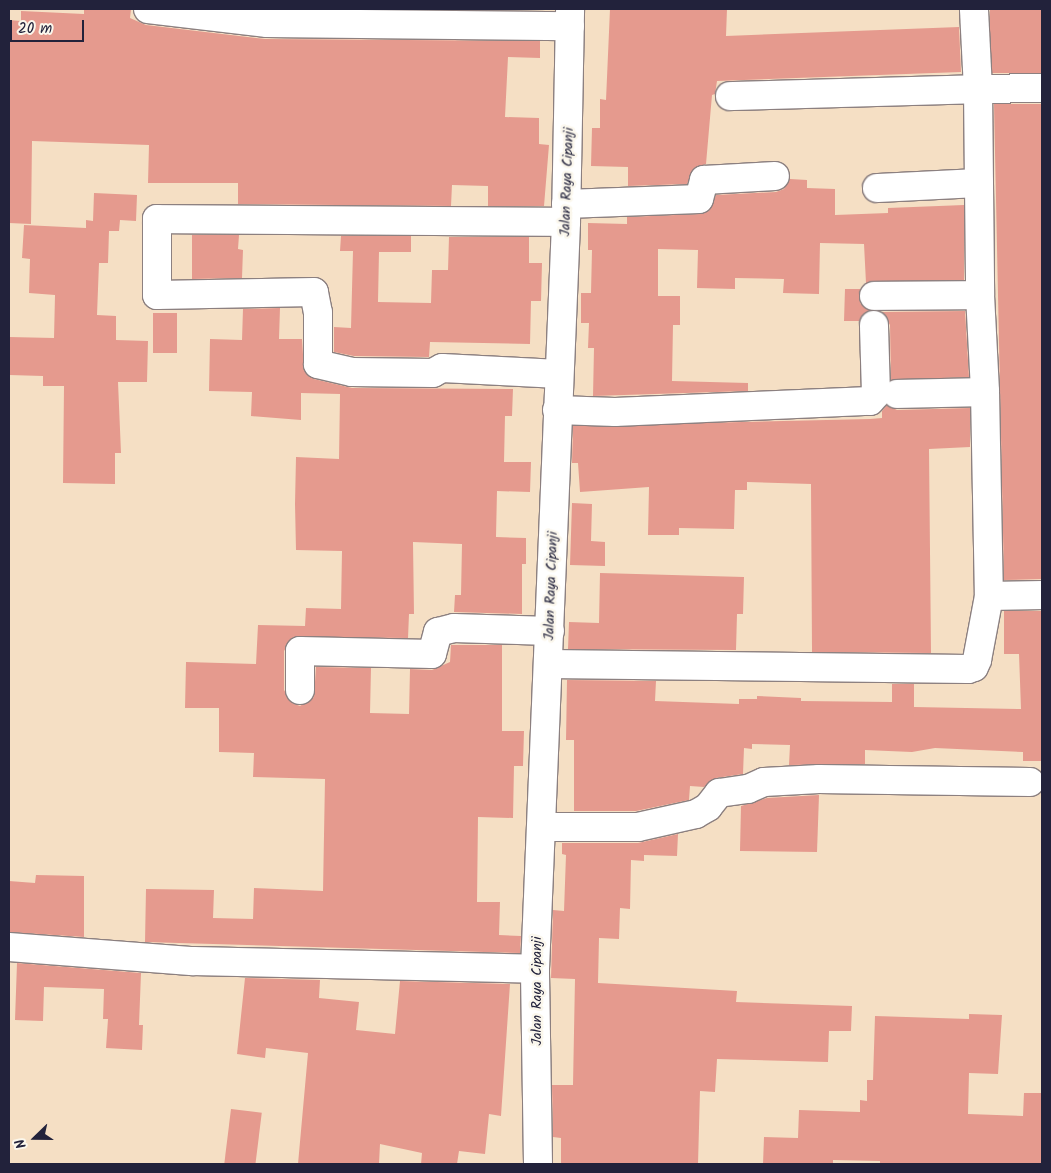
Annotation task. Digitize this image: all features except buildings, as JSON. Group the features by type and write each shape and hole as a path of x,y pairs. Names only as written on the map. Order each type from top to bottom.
{"street":[{"path":"148,9 267,22 570,17"},
{"path":"549,664 968,669 974,667 977,660 988,596 985,392 980,295 978,89 974,9"},
{"name":"Jalan Raya Cipanji","path":"538,1164 535,968 549,664 557,410 566,213 570,17"},
{"path":"730,96 1042,88"},
{"path":"559,374 442,368 433,373 352,372 318,364 318,313 314,292 157,295 157,219 566,213 699,199 704,180 775,176"},
{"path":"877,188 979,183"},
{"path":"874,296 980,295"},
{"path":"557,410 615,412 870,401 876,394 874,324"},
{"path":"897,394 985,392"},
{"path":"988,596 1042,595"},
{"path":"300,690 300,651 432,654 438,632 454,628 550,631"},
{"path":"542,826 638,827 696,814 708,807 719,793 748,789 764,782 859,779 1030,782"},
{"path":"9,947 193,961 535,968"}]}
